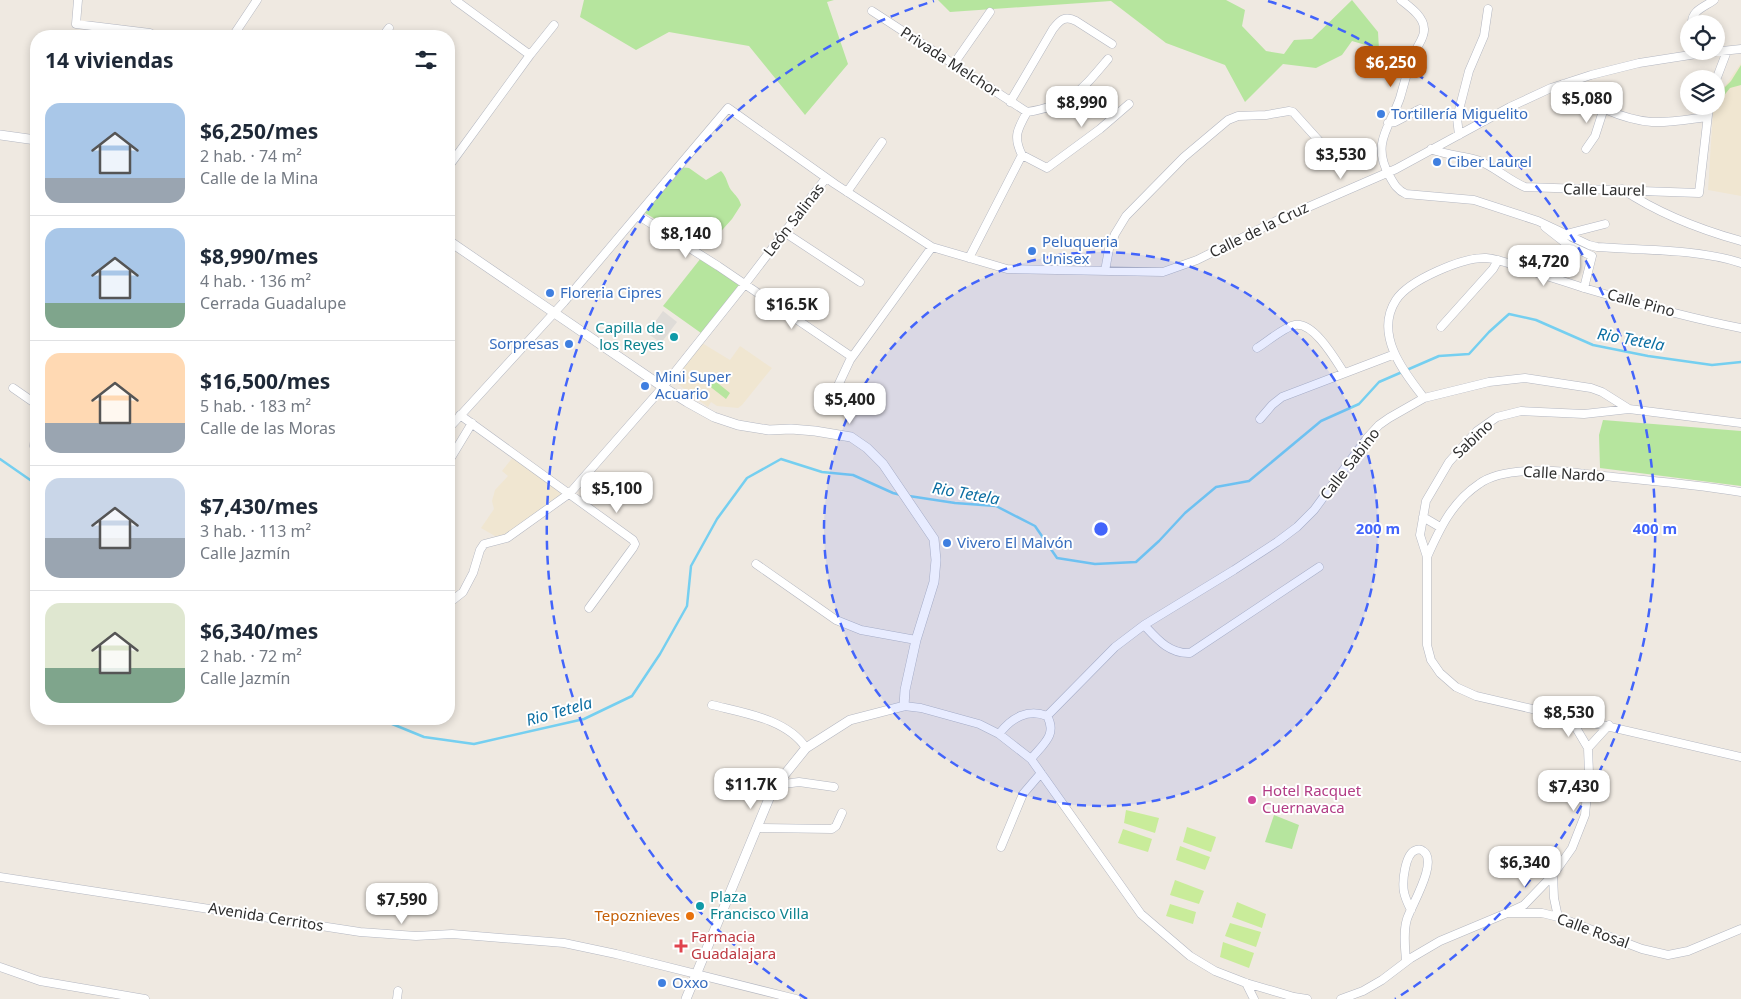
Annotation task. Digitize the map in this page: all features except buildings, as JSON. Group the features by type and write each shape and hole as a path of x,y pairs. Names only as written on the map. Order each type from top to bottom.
{"street":[{"path":"78,0 76,24 125,30"},
{"path":"237,30 257,0"},
{"path":"456,0 530,55"},
{"path":"1401,0 1422,21 1424,30 1413,55 1399,101 1381,143 1387,172 1396,188 1406,194 1474,200 1538,221 1597,247 1683,252 1729,259 1741,263"},
{"path":"1695,15 1698,10 1714,0"},
{"path":"1459,135 1459,110 1469,71 1484,36 1488,9"},
{"name":"Privada Melchor","path":"872,11 1027,112"},
{"path":"953,65 990,12"},
{"path":"1010,102 1054,29 1065,18 1071,18 1112,44"},
{"path":"455,158 554,25"},
{"name":"Calle de la Cruz","path":"1727,51 1741,49"},
{"path":"1720,70 1727,51"},
{"name":"Calle de la Cruz","path":"639,216 728,108 826,178 932,247 1007,269 1170,271 1197,260 1276,221 1396,168 1510,107 1551,88 1638,63 1680,56"},
{"path":"1108,59 1087,83 1068,100 1048,109 1027,112 1016,137 1022,155 1047,168 1100,129 1129,104"},
{"path":"1563,84 1582,98 1635,120 1655,122 1707,117"},
{"path":"1586,149 1595,136 1604,108"},
{"path":"1388,123 1395,122 1420,109"},
{"path":"1105,271 1114,234 1126,216 1184,157 1228,120 1238,116 1293,112 1330,152"},
{"name":"Calle Laurel","path":"1432,149 1442,154 1477,160 1525,187 1699,193 1707,117"},
{"path":"0,135 30,139"},
{"path":"848,192 882,142"},
{"path":"970,258 1022,155"},
{"name":"León Salinas","path":"455,598 463,592 473,573 480,550 484,544 507,538 570,493 663,387 826,178"},
{"path":"1621,189 1658,212 1741,241"},
{"path":"455,421 564,302 639,216 745,284 852,357"},
{"path":"1538,221 1564,242 1592,256 1584,288"},
{"path":"1566,234 1605,224"},
{"path":"784,232 860,282"},
{"path":"455,246 663,387 714,417 738,425 769,430 799,430 846,436 857,441 876,457 934,539 936,560 934,582 916,640 905,690 904,706"},
{"path":"828,407 841,376 852,357 932,247"},
{"name":"Calle Pino","path":"1424,398 1407,377 1396,357 1388,331 1388,320 1394,304 1409,286 1474,258 1498,260 1584,288 1704,321 1741,328"},
{"path":"1441,327 1493,269 1498,260"},
{"path":"1257,348 1293,326 1301,325 1322,341 1344,373"},
{"path":"1260,419 1272,405 1282,398 1344,373 1396,357"},
{"name":"Calle Sabino","path":"1047,716 1115,647 1144,625 1234,570 1298,527 1314,510 1367,438 1379,425 1424,398 1489,382 1525,378 1591,388 1602,392 1630,409 1741,423"},
{"path":"13,388 30,400"},
{"name":"Sabino","path":"1427,557 1420,535 1426,501 1448,462 1477,431 1497,417 1521,411 1584,414 1630,409"},
{"path":"460,415 633,540 635,544 589,608"},
{"path":"455,451 472,423"},
{"name":"Calle Nardo","path":"1427,557 1440,527 1449,512 1462,497 1480,483 1505,474 1527,470 1587,474 1707,486 1741,492"},
{"path":"1423,517 1440,527"},
{"path":"1427,557 1427,645 1431,660 1440,673 1456,687 1476,696 1741,756"},
{"path":"756,564 836,620 861,630 916,640"},
{"path":"1144,625 1160,642 1171,650 1180,653 1190,653 1319,567"},
{"path":"712,706 776,724 797,736 806,748"},
{"path":"686,999 770,796 777,785 806,748 850,720 904,706 921,708 979,724 1000,734 1031,759 1141,914 1190,956 1216,971 1246,983 1292,998 1307,999"},
{"path":"1000,734 1010,722 1023,714 1040,713 1047,716 1051,732 1045,743 1031,759"},
{"path":"1507,913 1524,905 1553,874 1572,848 1585,815 1589,773 1588,748 1569,716"},
{"path":"1588,748 1609,725"},
{"path":"1001,847 1023,794 1041,773"},
{"path":"777,785 799,782 834,786"},
{"path":"757,828 832,829 836,826 842,813"},
{"path":"1406,961 1405,935 1407,920 1418,894 1428,862 1428,856 1419,849 1414,850 1410,854 1403,878 1403,892 1411,910"},
{"path":"1553,874 1554,898 1558,917"},
{"name":"Avenida Cerritos","path":"0,877 360,932 416,936 452,934 564,943 616,954 796,999"},
{"name":"Calle Rosal","path":"1341,999 1364,991 1382,980 1406,961 1440,940 1507,913 1542,913 1558,917 1648,951 1668,955 1688,951 1741,929"},
{"path":"0,967 40,981 145,999"},
{"path":"1246,983 1254,999"}],"shaded area":[{"path":"1741,63 1741,196 1708,190 1713,115 1725,115 1725,86"},
{"path":"663,311 677,322 661,343 647,333"},
{"path":"702,343 730,360 740,346 772,368 738,408 717,406 711,402 708,407 674,381"},
{"path":"517,452 570,493 502,540 481,528 494,509 492,501 495,490 508,476 502,471"}],"green space":[{"path":"584,0 834,0 827,2 848,64 805,115 749,46 669,32 636,50 580,17"},
{"path":"938,0 1226,0 1245,10 1242,26 1266,51 1284,54 1294,40 1312,39 1352,0 1378,32 1379,49 1352,41 1342,55 1316,68 1283,64 1245,102 1225,65 1166,43 1111,1 950,12"},
{"path":"1741,65 1741,85 1730,88 1725,94 1725,87"},
{"path":"679,167 689,168 706,180 721,171 741,205 732,219 706,248 643,212"},
{"path":"701,258 740,284 701,333 663,306"},
{"path":"704,372 730,393 726,399 699,378"},
{"path":"1603,420 1741,431 1741,486 1600,468 1599,435"},
{"path":"1126,810 1159,818 1155,833 1124,823"},
{"path":"1274,815 1299,825 1292,849 1265,842"},
{"path":"1187,827 1216,837 1211,852 1183,842"},
{"path":"1123,829 1152,839 1148,852 1118,843"},
{"path":"1180,846 1210,857 1205,870 1176,860"},
{"path":"1175,880 1204,891 1199,904 1170,895"},
{"path":"1237,902 1266,914 1262,928 1232,917"},
{"path":"1170,904 1196,912 1193,924 1166,916"},
{"path":"1230,923 1261,932 1256,947 1225,936"},
{"path":"1223,942 1254,953 1249,968 1220,957"}],"waterway":[{"name":"Rio Tetela","path":"909,496 955,503 996,506 1035,526 1057,558 1095,564 1136,562 1185,513 1216,487 1249,481 1321,421 1359,404 1379,382 1439,356 1469,354 1509,314 1536,320 1593,345 1648,356 1712,365 1741,362"},
{"name":"Rio Tetela","path":"0,459 30,480"},
{"name":"Rio Tetela","path":"395,725 424,737 474,744 584,719 632,696 660,654 687,606 691,566 717,519 747,478 781,459 822,472 853,475 901,495"}],"place":[{"name":"Tortillería Miguelito","path":"1381,114"},
{"name":"Ciber Laurel","path":"1437,162"},
{"name":"Peluqueria Unisex","path":"1032,251"},
{"name":"Floreria Cipres","path":"550,293"},
{"name":"Capilla de los Reyes","path":"674,337"},
{"name":"Sorpresas","path":"569,344"},
{"name":"Mini Super Acuario","path":"645,386"},
{"name":"Vivero El Malvón","path":"947,543"},
{"name":"Hotel Racquet Cuernavaca","path":"1252,800"},
{"name":"Plaza Francisco Villa","path":"700,906"},
{"name":"Tepoznieves","path":"690,916"},
{"name":"Farmacia Guadalajara","path":"681,946"},
{"name":"Oxxo","path":"662,983"}]}
